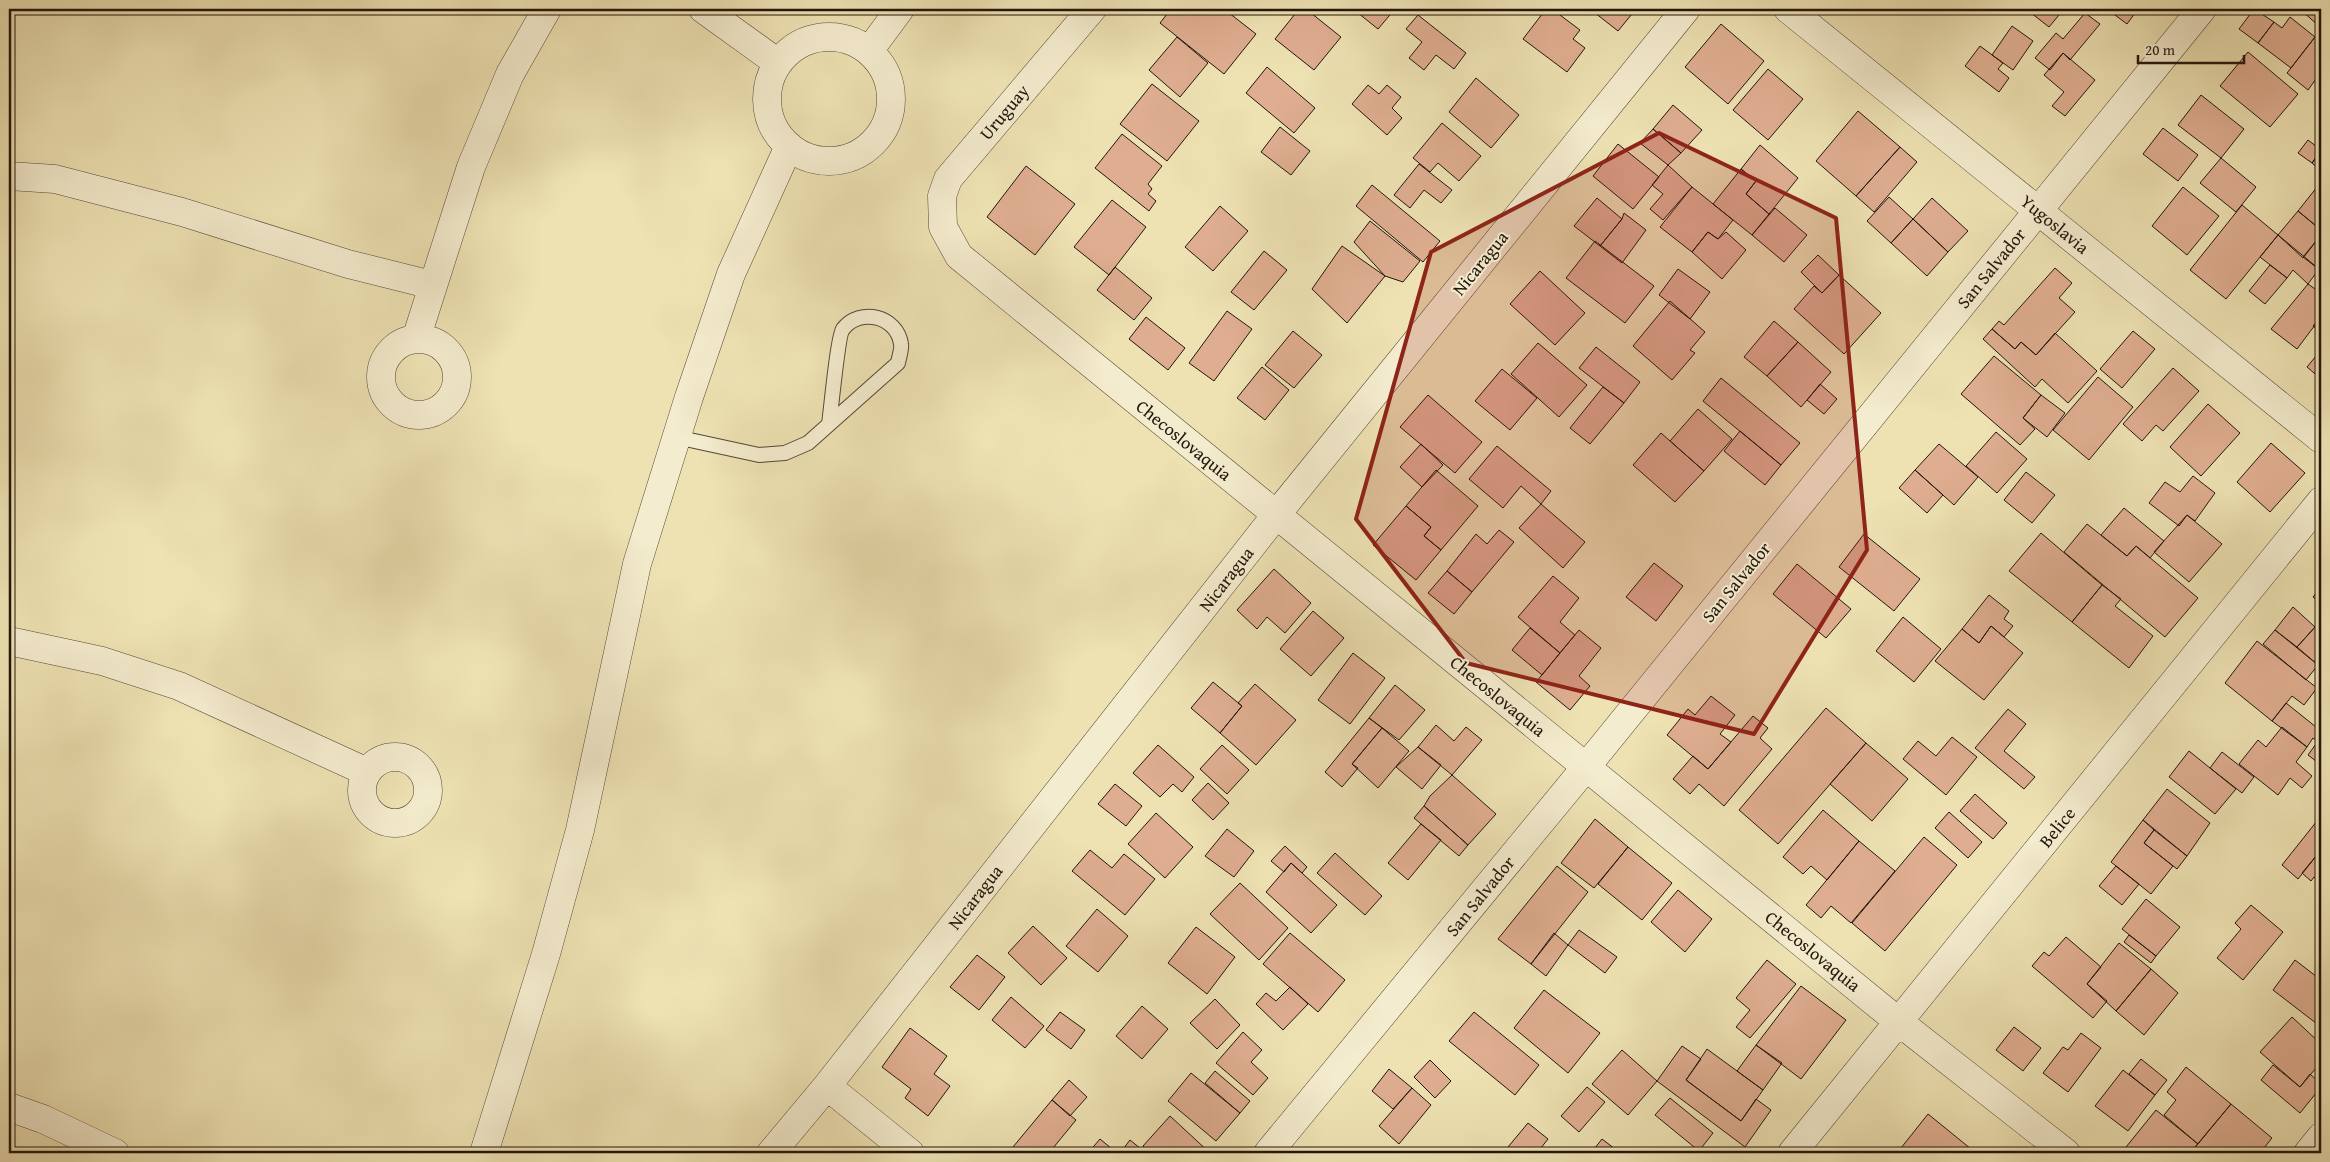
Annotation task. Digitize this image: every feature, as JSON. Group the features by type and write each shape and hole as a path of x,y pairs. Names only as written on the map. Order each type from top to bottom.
{"street":[{"path":"416,339 432,285 475,158 510,74 547,9"},
{"path":"703,9 778,63"},
{"path":"869,51 900,9"},
{"name":"Uruguay","path":"943,227 942,196 948,179 1092,9"},
{"name":"Nicaragua","path":"771,1153 827,1086 1276,515 1686,9"},
{"name":"Yugoslavia","path":"1788,9 2321,440"},
{"name":"San Salvador","path":"1268,1153 1586,767 2202,9"},
{"path":"831,36 851,41 869,51 881,65 889,83 891,103 887,122 877,138 862,151 845,159 825,160 806,156 790,146 778,132 770,116 767,97 770,79 778,63 793,48 811,39 831,36"},
{"path":"484,1153 546,954 575,849 637,564 676,437 731,274 790,146"},
{"path":"9,176 55,178 182,212 348,264 432,285"},
{"name":"Checoslovaquia","path":"943,227 959,256 1899,1022 2066,1153"},
{"name":"Belice","path":"1792,1153 2321,501"},
{"path":"9,641 102,661 179,686 367,772"},
{"path":"827,1086 910,1153"},
{"path":"9,1107 43,1119 115,1153"},
{"path":"2308,1153 2321,1137"}],"lane":[{"path":"676,437 759,455 785,454 808,443 898,363 902,344 892,325 874,316 855,318 842,330 829,424"}],"highlighted area":[{"path":"1659,133 1836,218 1867,550 1754,734 1466,663 1356,519 1431,252"}],"building":[{"path":"1171,9 1224,9 1256,34 1224,74 1160,23"},
{"path":"1299,9 1306,9 1341,37 1314,70 1275,39"},
{"path":"1344,9 1354,9 1350,14"},
{"path":"1361,9 1395,9 1378,29 1358,13"},
{"path":"1520,9 1530,9 1526,14"},
{"path":"1546,9 1552,9 1580,30 1573,39 1585,48 1567,72 1523,39"},
{"path":"1590,9 1636,9 1618,31"},
{"path":"2026,9 2064,9 2049,27"},
{"path":"2107,9 2138,9 2127,24"},
{"path":"2254,9 2274,22 2258,43 2239,29"},
{"path":"2300,9 2321,9 2321,28"},
{"path":"2085,13 2100,24 2070,60 2063,53 2050,70 2035,58 2056,33 2063,39"},
{"path":"1418,15 1466,53 1454,69 1436,55 1424,70 1409,58 1422,42 1406,29"},
{"path":"2290,17 2315,37 2291,68 2258,43 2274,22 2282,28"},
{"path":"1721,24 1764,61 1728,104 1685,67"},
{"path":"2012,26 2033,41 2013,70 1992,55"},
{"path":"1177,37 1208,63 1180,97 1149,70"},
{"path":"2315,37 2321,42 2321,72 2308,90 2287,73"},
{"path":"1980,46 2003,63 1998,69 2009,78 1999,92 1965,66"},
{"path":"2248,52 2298,94 2270,127 2220,86"},
{"path":"2063,53 2095,80 2065,116 2052,106 2064,92 2044,75"},
{"path":"1267,67 1315,108 1294,133 1246,93"},
{"path":"1768,69 1803,99 1768,140 1733,110"},
{"path":"1476,78 1519,115 1491,148 1449,112"},
{"path":"1152,84 1199,121 1167,161 1120,124"},
{"path":"1368,85 1379,94 1387,85 1401,97 1392,108 1402,118 1387,135 1352,104"},
{"path":"2201,95 2244,129 2221,158 2178,125"},
{"path":"1673,105 1702,130 1681,153 1653,129"},
{"path":"1858,111 1900,147 1856,196 1816,161"},
{"path":"1442,123 1481,156 1459,181 1438,163 1430,172 1413,158"},
{"path":"1280,127 1310,151 1291,175 1261,152"},
{"path":"2163,128 2198,155 2178,181 2143,154"},
{"path":"1653,129 1681,153 1668,165 1640,143"},
{"path":"1122,134 1162,166 1148,184 1152,189 1148,194 1156,201 1149,211 1095,168"},
{"path":"2308,140 2321,150 2312,163 2298,153"},
{"path":"1618,144 1659,177 1633,209 1593,176"},
{"path":"1760,145 1798,178 1769,214 1746,194 1756,181 1741,169"},
{"path":"1900,147 1917,162 1874,212 1856,196"},
{"path":"2321,151 2321,171 2312,163"},
{"path":"2221,158 2256,187 2236,212 2200,183"},
{"path":"1419,164 1452,190 1441,203 1424,190 1410,208 1394,195"},
{"path":"1668,165 1692,187 1663,220 1650,209 1663,194 1652,185"},
{"path":"1026,166 1075,204 1035,255 987,217"},
{"path":"1741,169 1756,181 1746,194 1769,214 1752,235 1713,204"},
{"path":"2321,182 2321,230 2298,211"},
{"path":"1372,185 1440,241 1423,262 1356,206"},
{"path":"1692,187 1733,220 1718,239 1708,232 1692,252 1660,227"},
{"path":"2183,187 2219,216 2187,255 2152,226"},
{"path":"1889,197 1913,219 1891,243 1867,221"},
{"path":"1597,198 1622,219 1600,246 1574,226"},
{"path":"1932,198 1968,231 1948,252 1913,219"},
{"path":"1112,200 1146,227 1109,275 1074,247"},
{"path":"2242,205 2278,235 2226,299 2190,270"},
{"path":"1220,206 1248,231 1213,271 1185,247"},
{"path":"1775,208 1807,235 1784,262 1752,235"},
{"path":"2298,211 2321,230 2321,235 2303,258 2278,235"},
{"path":"1624,213 1646,230 1622,263 1600,246 1622,219"},
{"path":"1913,219 1948,252 1927,276 1891,243"},
{"path":"1370,221 1420,261 1403,282 1385,276 1354,242"},
{"path":"1708,232 1718,239 1726,232 1746,250 1722,279 1692,252"},
{"path":"2278,235 2319,269 2308,284 2293,270 2287,278 2260,257"},
{"path":"2321,235 2321,271 2303,257"},
{"path":"1595,241 1654,286 1625,323 1566,278"},
{"path":"1342,246 1385,276 1347,323 1312,289"},
{"path":"1264,251 1287,270 1254,310 1231,292"},
{"path":"1818,255 1839,275 1822,293 1801,272"},
{"path":"2270,265 2287,278 2265,304 2249,291"},
{"path":"1115,267 1152,298 1134,320 1097,290"},
{"path":"2055,268 2072,283 2059,298 2075,312 2036,355 2021,342 2015,349 1992,329 1999,321 2004,325"},
{"path":"1678,269 1710,292 1690,319 1659,295"},
{"path":"1540,271 1585,313 1555,345 1510,304"},
{"path":"1839,275 1881,313 1844,354 1794,309 1814,286 1822,293"},
{"path":"2308,284 2321,293 2321,317 2297,349 2271,329"},
{"path":"1670,301 1705,332 1690,350 1695,353 1672,380 1633,346"},
{"path":"1227,311 1252,329 1214,381 1189,363"},
{"path":"1146,317 1185,348 1168,370 1129,339"},
{"path":"2321,317 2321,333 2313,326"},
{"path":"1774,321 1798,342 1767,376 1744,357"},
{"path":"1992,329 2015,349 2021,342 2036,355 2055,333 2097,371 2068,403 2042,379 2035,387 1983,339"},
{"path":"1293,331 1322,355 1294,388 1265,365"},
{"path":"2133,331 2155,349 2122,388 2100,369"},
{"path":"1798,342 1831,372 1801,407 1767,376"},
{"path":"1538,343 1587,385 1559,417 1511,374"},
{"path":"1596,347 1640,382 1624,403 1579,368"},
{"path":"2321,350 2321,379 2307,367"},
{"path":"1994,356 2041,395 2023,418 2035,429 2020,445 1961,394"},
{"path":"1262,367 1289,390 1265,420 1237,398"},
{"path":"2173,368 2199,391 2163,431 2156,425 2142,441 2123,424"},
{"path":"1502,369 1537,398 1510,430 1475,401"},
{"path":"2098,377 2133,407 2089,460 2053,430"},
{"path":"1721,378 1800,443 1781,465 1703,401"},
{"path":"1820,384 1837,399 1824,414 1807,400"},
{"path":"1603,387 1624,403 1590,444 1570,428"},
{"path":"1428,395 1482,442 1455,473 1400,427"},
{"path":"2041,395 2065,413 2047,437 2023,418"},
{"path":"2208,404 2240,433 2201,476 2170,447"},
{"path":"1698,409 1732,439 1704,471 1670,441"},
{"path":"1740,431 1781,465 1765,485 1724,451"},
{"path":"1996,432 2027,459 1997,493 1966,466"},
{"path":"1661,433 1704,471 1675,502 1633,465"},
{"path":"2271,443 2305,473 2270,512 2237,482"},
{"path":"1421,444 1443,465 1422,487 1400,467"},
{"path":"1939,444 1978,477 1954,505 1915,470"},
{"path":"1497,446 1551,491 1541,504 1521,486 1503,508 1469,479"},
{"path":"1436,470 1478,506 1441,550 1424,536 1431,527 1406,506"},
{"path":"1915,470 1943,495 1927,513 1899,488"},
{"path":"2026,472 2055,495 2032,523 2004,500"},
{"path":"2193,476 2215,493 2195,521 2187,515 2179,526 2149,503 2165,482 2180,492"},
{"path":"1541,504 1585,542 1563,568 1519,528"},
{"path":"1406,506 1431,527 1424,536 1441,550 1416,580 1373,545"},
{"path":"2124,508 2164,541 2150,558 2136,546 2127,556 2101,535"},
{"path":"2187,515 2222,544 2189,582 2154,552"},
{"path":"2087,524 2127,556 2136,546 2198,598 2165,637 2064,552"},
{"path":"1499,530 1514,542 1472,592 1447,571 1476,534 1487,544"},
{"path":"2041,533 2102,585 2072,622 2009,571"},
{"path":"1864,534 1920,579 1894,611 1839,567"},
{"path":"1654,563 1683,586 1656,621 1626,597"},
{"path":"1797,564 1851,609 1826,638 1773,594"},
{"path":"1274,569 1311,603 1285,633 1267,617 1257,629 1237,610"},
{"path":"1447,571 1472,592 1454,614 1428,593"},
{"path":"1553,576 1579,598 1560,622 1575,635 1560,653 1518,617"},
{"path":"2102,585 2121,599 2115,606 2153,636 2129,668 2072,622"},
{"path":"2321,587 2321,603 2313,597"},
{"path":"1989,595 2009,611 2004,619 2013,626 2004,637 1991,626 1979,643 1962,629"},
{"path":"2293,607 2315,627 2297,647 2275,630"},
{"path":"1313,611 1344,638 1311,676 1280,649"},
{"path":"1903,617 1941,649 1914,682 1876,651"},
{"path":"1991,626 2023,653 1984,700 1935,661 1962,629 1979,643"},
{"path":"2315,627 2321,633 2321,661 2318,665 2297,647"},
{"path":"1530,628 1560,653 1542,675 1512,650"},
{"path":"1579,630 1601,648 1579,676 1590,686 1570,710 1536,682"},
{"path":"2275,630 2318,665 2306,680 2263,644"},
{"path":"2257,641 2317,688 2304,705 2292,696 2272,721 2225,683"},
{"path":"1353,653 1385,678 1350,724 1318,700"},
{"path":"1213,682 1242,706 1220,733 1191,708"},
{"path":"1255,684 1296,720 1256,765 1220,733 1242,706 1238,703"},
{"path":"1395,685 1425,710 1399,740 1369,718"},
{"path":"1711,696 1735,715 1720,734 1731,742 1708,769 1667,735 1688,709 1695,715"},
{"path":"2286,703 2321,731 2321,738 2318,742 2313,738 2307,747 2272,721"},
{"path":"1826,708 1866,743 1778,844 1739,810"},
{"path":"2008,709 2026,724 2004,751 2035,777 2024,789 1975,748"},
{"path":"1753,716 1768,728 1760,738 1772,749 1724,806 1699,784 1690,794 1673,779 1693,756 1708,769"},
{"path":"1369,718 1382,728 1352,764 1358,768 1342,787 1325,772"},
{"path":"1436,725 1454,741 1466,727 1482,740 1452,775 1418,747"},
{"path":"2282,727 2307,747 2296,762 2312,776 2302,788 2290,778 2278,795 2239,764 2258,740 2266,747"},
{"path":"1382,728 1409,751 1378,788 1352,764"},
{"path":"1952,737 1977,757 1946,795 1903,759 1918,741 1936,756"},
{"path":"2321,737 2321,765 2308,755"},
{"path":"1866,743 1908,779 1872,821 1830,784"},
{"path":"1158,745 1194,777 1182,792 1173,784 1160,797 1133,773"},
{"path":"1222,745 1249,770 1227,794 1200,769"},
{"path":"1418,747 1441,765 1422,789 1396,767"},
{"path":"2189,751 2236,789 2215,814 2169,777"},
{"path":"2222,752 2254,777 2242,793 2210,768"},
{"path":"1452,775 1496,814 1468,845 1424,806 1430,796"},
{"path":"1208,783 1229,803 1213,820 1192,800"},
{"path":"1115,784 1142,806 1126,826 1098,804"},
{"path":"2167,789 2210,823 2187,856 2143,820"},
{"path":"1975,794 2007,823 1993,839 1960,811"},
{"path":"1424,806 1468,845 1459,856 1414,818"},
{"path":"1823,810 1859,841 1827,880 1811,866 1803,874 1783,857"},
{"path":"1949,812 1982,842 1968,858 1935,828"},
{"path":"1156,813 1193,847 1165,878 1128,844"},
{"path":"1595,819 1628,847 1594,888 1561,863"},
{"path":"2143,820 2154,830 2144,843 2173,866 2151,894 2111,862"},
{"path":"2317,821 2321,825 2321,850 2298,879 2282,865"},
{"path":"1421,824 1441,840 1408,880 1388,863"},
{"path":"1227,829 1254,851 1234,877 1205,856"},
{"path":"2154,830 2187,856 2177,869 2144,843"},
{"path":"1924,837 1957,865 1885,951 1852,923"},
{"path":"1859,841 1895,871 1851,923 1831,906 1821,918 1806,905"},
{"path":"1285,846 1307,867 1302,873 1291,863 1284,872 1271,861"},
{"path":"1628,847 1672,883 1642,920 1598,884"},
{"path":"1090,850 1112,868 1124,854 1155,879 1125,915 1072,871"},
{"path":"2321,850 2321,882 2314,877 2311,881 2302,873"},
{"path":"1335,853 1382,896 1365,915 1317,873"},
{"path":"1291,863 1337,905 1311,933 1266,892"},
{"path":"1557,866 1588,892 1531,964 1498,939"},
{"path":"2116,866 2139,884 2122,905 2099,886"},
{"path":"1240,883 1288,928 1259,960 1210,914"},
{"path":"1678,890 1712,919 1685,952 1651,922"},
{"path":"2146,899 2180,927 2156,956 2122,929"},
{"path":"2251,905 2283,932 2243,980 2217,958 2241,929 2235,923"},
{"path":"1097,909 1128,936 1098,972 1066,946"},
{"path":"1033,926 1067,958 1041,985 1008,953"},
{"path":"1196,927 1235,957 1207,994 1168,963"},
{"path":"1579,930 1617,957 1605,973 1568,945"},
{"path":"1290,933 1345,980 1318,1012 1263,964"},
{"path":"1554,933 1568,945 1546,976 1531,964"},
{"path":"2129,935 2156,956 2151,963 2124,942"},
{"path":"2066,937 2101,967 2087,984 2107,1001 2093,1018 2032,966 2044,952 2049,956"},
{"path":"2119,943 2151,969 2116,1011 2087,984"},
{"path":"977,955 1005,977 979,1010 950,987"},
{"path":"1767,960 1796,984 1750,1038 1736,1027 1750,1010 1736,998"},
{"path":"2295,960 2321,980 2321,1027 2273,990"},
{"path":"2151,969 2178,993 2144,1035 2116,1011"},
{"path":"1801,986 1846,1020 1801,1079 1756,1045"},
{"path":"1290,987 1308,1004 1283,1030 1256,1004 1266,993 1276,1001"},
{"path":"1544,990 1600,1033 1568,1073 1514,1028"},
{"path":"1011,997 1044,1026 1025,1048 992,1020"},
{"path":"1215,999 1240,1025 1217,1049 1190,1023"},
{"path":"1142,1006 1168,1029 1142,1059 1116,1036"},
{"path":"1060,1012 1085,1030 1071,1049 1046,1030"},
{"path":"1474,1012 1539,1065 1515,1095 1449,1041"},
{"path":"2292,1017 2321,1044 2321,1062 2300,1087 2260,1052"},
{"path":"2014,1027 2041,1048 2023,1071 1996,1050"},
{"path":"910,1028 947,1056 934,1074 950,1086 928,1116 905,1098 911,1089 882,1067"},
{"path":"1243,1032 1262,1050 1251,1062 1268,1078 1253,1095 1216,1063"},
{"path":"2081,1033 2101,1048 2068,1092 2043,1073 2063,1047 2068,1050"},
{"path":"1756,1045 1782,1063 1763,1090 1737,1071"},
{"path":"1682,1046 1701,1059 1686,1080 1741,1121 1756,1099 1771,1110 1745,1147 1657,1081"},
{"path":"1707,1049 1763,1090 1741,1121 1686,1080"},
{"path":"1622,1050 1657,1081 1628,1115 1592,1084"},
{"path":"2141,1059 2167,1080 2155,1095 2129,1074"},
{"path":"1430,1060 1451,1081 1435,1098 1414,1077"},
{"path":"2273,1065 2300,1087 2310,1074 2321,1084 2321,1087 2300,1113 2261,1080"},
{"path":"2186,1067 2231,1104 2198,1144 2164,1115 2176,1100 2167,1092"},
{"path":"1389,1069 1412,1088 1393,1109 1372,1091"},
{"path":"2123,1070 2155,1095 2128,1131 2095,1106"},
{"path":"1215,1071 1250,1101 1240,1113 1205,1083"},
{"path":"1191,1073 1240,1113 1216,1141 1168,1101"},
{"path":"1069,1080 1087,1097 1070,1116 1052,1100"},
{"path":"1587,1087 1605,1102 1579,1132 1561,1116"},
{"path":"1412,1088 1431,1105 1399,1144 1379,1126"},
{"path":"1670,1098 1713,1133 1699,1151 1655,1115"},
{"path":"1052,1100 1076,1120 1049,1153 1008,1153"},
{"path":"2231,1104 2272,1138 2260,1153 2255,1153 2247,1147 2242,1153 2190,1153"},
{"path":"2156,1110 2198,1144 2190,1153 2122,1152"},
{"path":"1928,1114 1976,1153 1897,1153"},
{"path":"1170,1116 1210,1153 1151,1153 1143,1146"},
{"path":"1528,1123 1548,1139 1537,1153 1503,1153"},
{"path":"1100,1139 1117,1153 1088,1153"},
{"path":"1602,1139 1619,1152 1619,1153 1591,1153"},
{"path":"1130,1140 1146,1153 1120,1153"}]}
